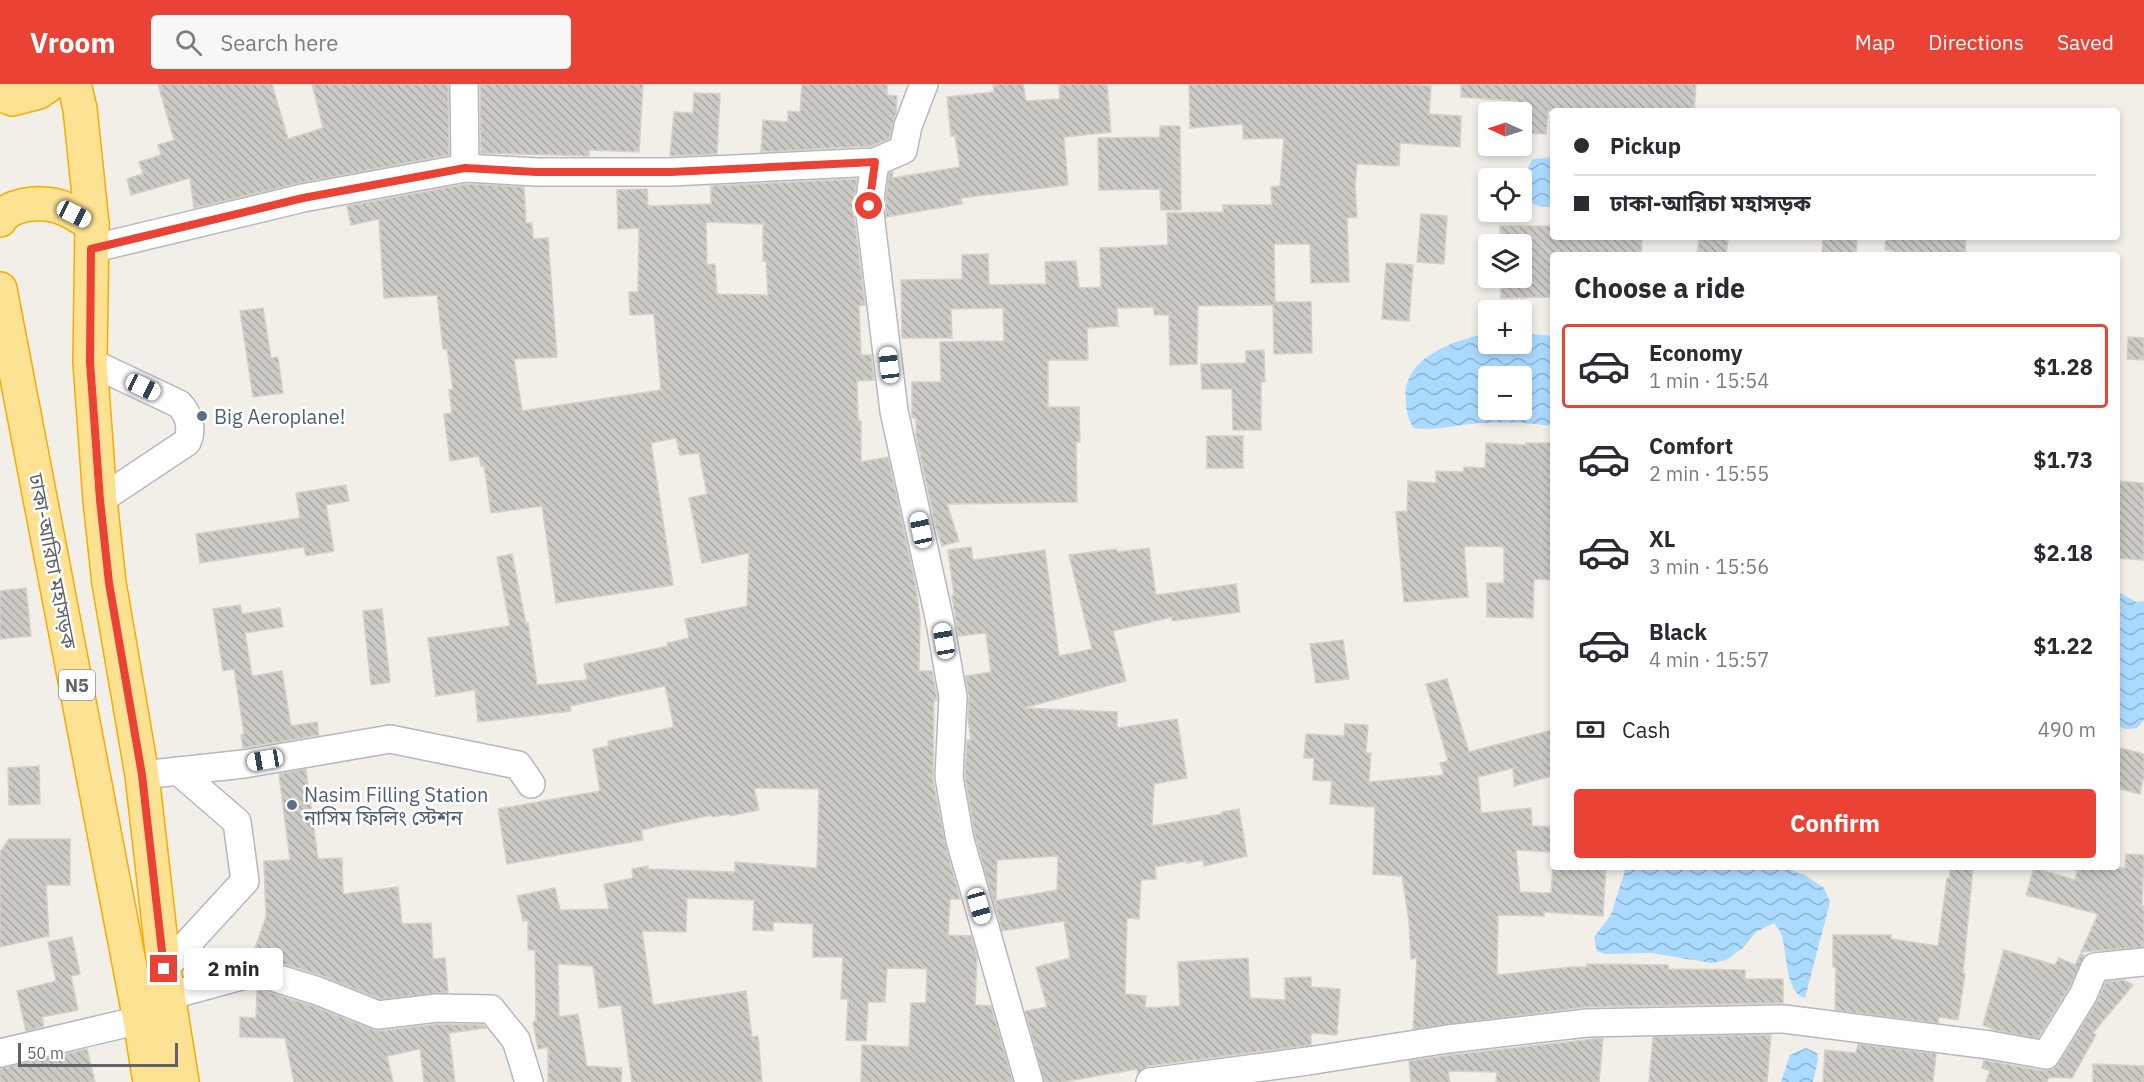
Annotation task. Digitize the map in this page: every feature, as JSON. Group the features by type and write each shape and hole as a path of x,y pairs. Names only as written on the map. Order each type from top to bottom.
{"highway":[{"path":"0,93 12,99 39,92 50,84"},
{"name":"N5","path":"74,84 80,108 92,237 90,362 100,500 109,583 142,775 166,982 182,1082"},
{"path":"0,219 5,212 26,205 55,205 92,237"},
{"name":"ঢাকা-আরিচা মহাসড়ক","path":"0,289 4,325 140,1020 150,1082"}],"street":[{"path":"464,84 465,168"},
{"path":"92,237 465,168 537,172 671,172 875,162 903,150 908,126 924,84"},
{"path":"875,162 869,206 894,411 940,622 953,697 949,777 960,840 1029,1082"},
{"path":"90,362 179,404 186,411 191,433 187,442 100,500"},
{"path":"142,775 244,764 390,739 519,765 531,784"},
{"path":"166,982 245,881 237,822 177,771"},
{"path":"1150,1082 1448,1039 1587,1023 1784,1018 1990,1045 2046,1055 2083,995 2095,967 2144,962"},
{"path":"166,982 256,972 318,991 378,1015 437,1008 491,1009 516,1040 529,1082"},
{"path":"0,1053 140,1020"}],"water":[{"path":"1550,157 1550,207 1532,204 1532,168 1528,168 1533,159"},
{"path":"1532,334 1550,336 1550,426 1497,422 1414,428 1408,416 1407,386 1412,373 1421,363 1445,346 1478,336 1478,354 1532,354"},
{"path":"2120,593 2136,602 2144,601 2144,720 2137,728 2120,727"},
{"path":"1625,870 1789,870 1805,875 1824,888 1830,902 1805,998 1798,995 1793,988 1781,934 1774,923 1756,932 1743,948 1726,960 1711,963 1651,953 1605,954 1597,951 1594,937 1611,915"},
{"path":"1806,1048 1817,1053 1818,1059 1813,1082 1781,1082 1790,1055"}],"building":[{"path":"158,84 272,84 288,139 323,128 312,84 448,84 449,155 300,183 194,208 190,178 131,195 127,179 143,174 139,162 161,155 158,145 174,140"},
{"path":"480,84 643,84 639,152 589,150 589,156 481,153"},
{"path":"802,84 887,84 887,95 897,96 896,114 889,139 871,146 761,152 763,120 788,122 788,111 800,112"},
{"path":"993,84 1023,84 1026,101 1060,99 1059,84 1107,84 1111,132 1064,137 1068,185 961,198 962,204 886,217 889,173 893,172 892,178 960,167 955,136 951,136 947,97 994,92"},
{"path":"1189,84 1431,86 1429,114 1461,116 1460,147 1400,143 1399,166 1357,164 1355,185 1357,217 1347,218 1349,282 1311,283 1310,244 1274,244 1275,302 1311,302 1312,353 1274,354 1273,305 1198,306 1197,364 1170,365 1169,315 1154,315 1154,307 1117,308 1118,326 1087,328 1088,360 1048,360 1048,407 1079,407 1080,442 1076,442 1077,502 947,504 959,541 942,546 916,436 916,418 912,418 912,382 941,382 940,342 1004,341 1003,308 951,309 952,338 902,338 901,280 962,279 962,255 988,254 989,285 1046,284 1045,262 1076,261 1079,288 1101,287 1100,248 1168,245 1167,213 1223,212 1223,205 1272,205 1271,187 1280,186 1284,138 1243,139 1243,124 1190,128"},
{"path":"1461,84 1696,84 1694,108 1550,108 1546,134 1532,133 1532,102 1461,97"},
{"path":"694,93 720,94 717,154 670,156 674,112 693,113"},
{"path":"1160,126 1180,126 1181,210 1161,210 1160,189 1099,190 1098,138 1160,137"},
{"path":"857,179 853,208 865,305 859,306 861,355 871,355 874,380 857,381 858,421 861,421 861,462 888,457 915,582 920,618 919,671 932,671 937,698 934,700 933,780 945,843 960,899 950,899 948,935 971,936 977,957 975,1005 991,1006 1013,1082 861,1082 862,1045 909,1047 911,1003 926,1003 927,969 887,968 885,1002 868,1002 866,1041 846,1040 848,999 841,999 843,957 813,957 813,924 773,922 773,931 753,930 754,900 687,898 686,932 642,931 653,1005 746,991 752,1037 758,1036 762,1082 632,1082 621,1005 599,1008 593,966 558,964 559,1017 578,1014 587,1066 622,1068 621,1082 548,1082 548,1047 538,1049 533,1022 536,1021 535,950 528,950 528,920 523,921 517,896 555,888 560,910 609,909 604,884 633,878 632,869 648,866 648,869 735,872 735,862 817,868 819,789 754,788 759,810 730,816 729,814 713,817 712,815 641,830 643,840 507,864 498,809 600,791 593,749 609,746 608,741 674,727 665,686 570,706 571,711 478,722 475,690 436,696 428,638 510,626 497,557 512,554 526,624 528,623 537,685 587,680 584,664 668,646 667,643 689,638 685,619 747,606 749,553 702,563 689,498 707,494 699,453 680,455 676,438 651,443 673,585 556,603 542,506 491,513 484,465 481,466 479,456 450,461 444,414 452,413 449,390 453,390 447,349 443,349 437,295 384,298 379,219 351,225 347,206 466,184 524,187 526,223 532,223 533,239 548,238 557,357 514,359 522,411 661,390 654,314 630,315 629,292 638,292 639,228 618,229 617,190 647,189 648,206 711,204 711,186","holes":["706,222 763,224 763,261 766,261 768,295 717,294 715,264 707,265"]},
{"path":"1421,214 1447,216 1444,264 1417,262"},
{"path":"1500,226 1550,226 1550,240 1642,240 1641,252 1550,252 1550,297 1501,298 1501,288 1532,288 1532,234 1500,234"},
{"path":"1699,240 1728,240 1726,252 1697,252"},
{"path":"1823,240 1857,240 1856,252 1822,252"},
{"path":"1886,240 1966,240 1965,252 1885,250"},
{"path":"1386,263 1413,265 1409,321 1382,319"},
{"path":"263,308 271,358 278,357 283,393 253,397 240,311"},
{"path":"2128,337 2144,338 2144,360 2127,359"},
{"path":"1264,350 1265,382 1261,382 1261,430 1233,430 1232,389 1202,389 1201,364 1246,363 1246,351"},
{"path":"1207,436 1243,436 1243,468 1207,468"},
{"path":"1486,443 1526,445 1526,443 1550,443 1550,580 1534,579 1533,618 1487,617 1487,583 1504,583 1504,547 1464,546 1468,597 1404,602 1396,512 1407,511 1408,481 1436,483 1436,471 1464,472 1464,467 1485,468"},
{"path":"2120,481 2144,483 2144,560 2120,558"},
{"path":"346,485 349,501 326,505 334,551 306,556 304,547 200,563 196,534 300,518 296,493"},
{"path":"971,547 973,560 1045,550 1059,656 1092,649 1069,555 1116,549 1117,552 1149,548 1156,595 1236,584 1240,612 1172,621 1172,617 1113,631 1126,681 1023,708 1117,712 1117,728 1177,719 1187,778 1154,784 1152,826 1239,809 1247,856 1204,866 1203,860 1155,867 1156,879 1141,880 1139,919 1127,918 1125,994 1146,996 1145,1008 1180,1006 1178,962 1248,958 1250,998 1285,1000 1285,978 1311,977 1311,987 1340,989 1337,1035 1311,1033 1311,1045 1148,1066 1138,1073 1137,1069 1062,1082 1044,1082 1025,1011 1047,1007 1036,967 1070,958 1064,921 1002,931 994,901 1057,890 1058,856 997,860 996,900 993,900 975,836 965,776 967,740 971,740 968,718 969,695 965,676 991,672 986,633 958,636 948,550"},
{"path":"26,588 31,636 0,639 0,591"},
{"path":"240,605 242,614 280,608 283,627 245,633 252,676 282,671 291,726 317,722 319,735 243,748 241,735 244,734 234,669 223,671 213,609"},
{"path":"382,609 390,682 371,685 363,611"},
{"path":"1343,640 1349,679 1316,683 1310,644"},
{"path":"1447,679 1469,752 1550,731 1550,777 1514,786 1513,768 1478,777 1481,813 1531,808 1532,826 1550,827 1550,852 1516,850 1520,892 1551,893 1553,870 1606,870 1603,916 1544,912 1544,916 1498,915 1497,975 1587,967 1587,964 1668,965 1668,969 1745,970 1745,979 1783,979 1783,1003 1585,1007 1413,1029 1417,958 1411,959 1409,921 1402,876 1373,874 1375,807 1330,804 1332,781 1313,780 1314,758 1304,758 1306,734 1344,736 1345,724 1368,725 1366,753 1371,753 1369,782 1444,775 1440,763 1448,761 1426,684"},
{"path":"2120,748 2144,754 2144,775 2140,794 2120,789"},
{"path":"39,766 40,804 9,805 8,768"},
{"path":"306,769 318,859 342,858 343,894 398,887 402,924 431,923 433,959 445,958 448,992 380,999 323,976 261,957 252,957 266,917 264,861 290,860 279,774"},
{"path":"9,839 70,839 70,885 46,885 49,936 0,947 0,852"},
{"path":"2126,854 2144,855 2142,906 2144,907 2144,947 2081,952 2098,914 2026,895 2033,870 2075,880 2077,870 2125,868"},
{"path":"1950,870 1973,870 1963,973 1965,974 1958,1020 1939,1017 1938,1023 1835,1010 1836,967 1833,967 1833,935 1891,935 1891,939 1938,946 1947,878 1950,878"},
{"path":"72,937 80,974 71,976 78,1010 42,1017 44,1026 26,1031 17,991 56,981 48,942"},
{"path":"2004,950 2055,965 2059,958 2075,965 2081,953 2085,956 2069,988 2038,1038 1995,1030 1983,1025"},
{"path":"2124,980 2133,985 2093,1033 2096,1035 2072,1078 2049,1077 2047,1082 1986,1082 1990,1071 1982,1068 1984,1060 2043,1071 2053,1069 2096,1003 2106,982"},
{"path":"257,989 313,1006 373,1030 438,1024 483,1025 486,1028 449,1033 455,1082 424,1082 420,1049 387,1056 393,1082 294,1082 285,1038 240,1037 240,1017 256,1018"},
{"path":"1771,1035 1767,1082 1649,1082 1653,1037"},
{"path":"1603,1038 1599,1082 1496,1082 1497,1072 1448,1071 1450,1082 1411,1082 1409,1061"},
{"path":"1858,1044 1936,1054 1933,1082 1823,1082 1825,1050 1856,1053"},
{"path":"87,1049 95,1082 0,1082 0,1068"},
{"path":"2093,1064 2144,1066 2144,1082 2093,1082"}],"place":[{"name":"Big Aeroplane!","path":"202,416"},
{"name":"Nasim Filling Station নাসিম ফিলিং স্টেশন","path":"292,805"}],"route":[{"path":"164,969 142,775 109,583 100,500 90,362 91,249 303,198 465,168 537,172 671,172 755,166 875,162 869,206"}]}
